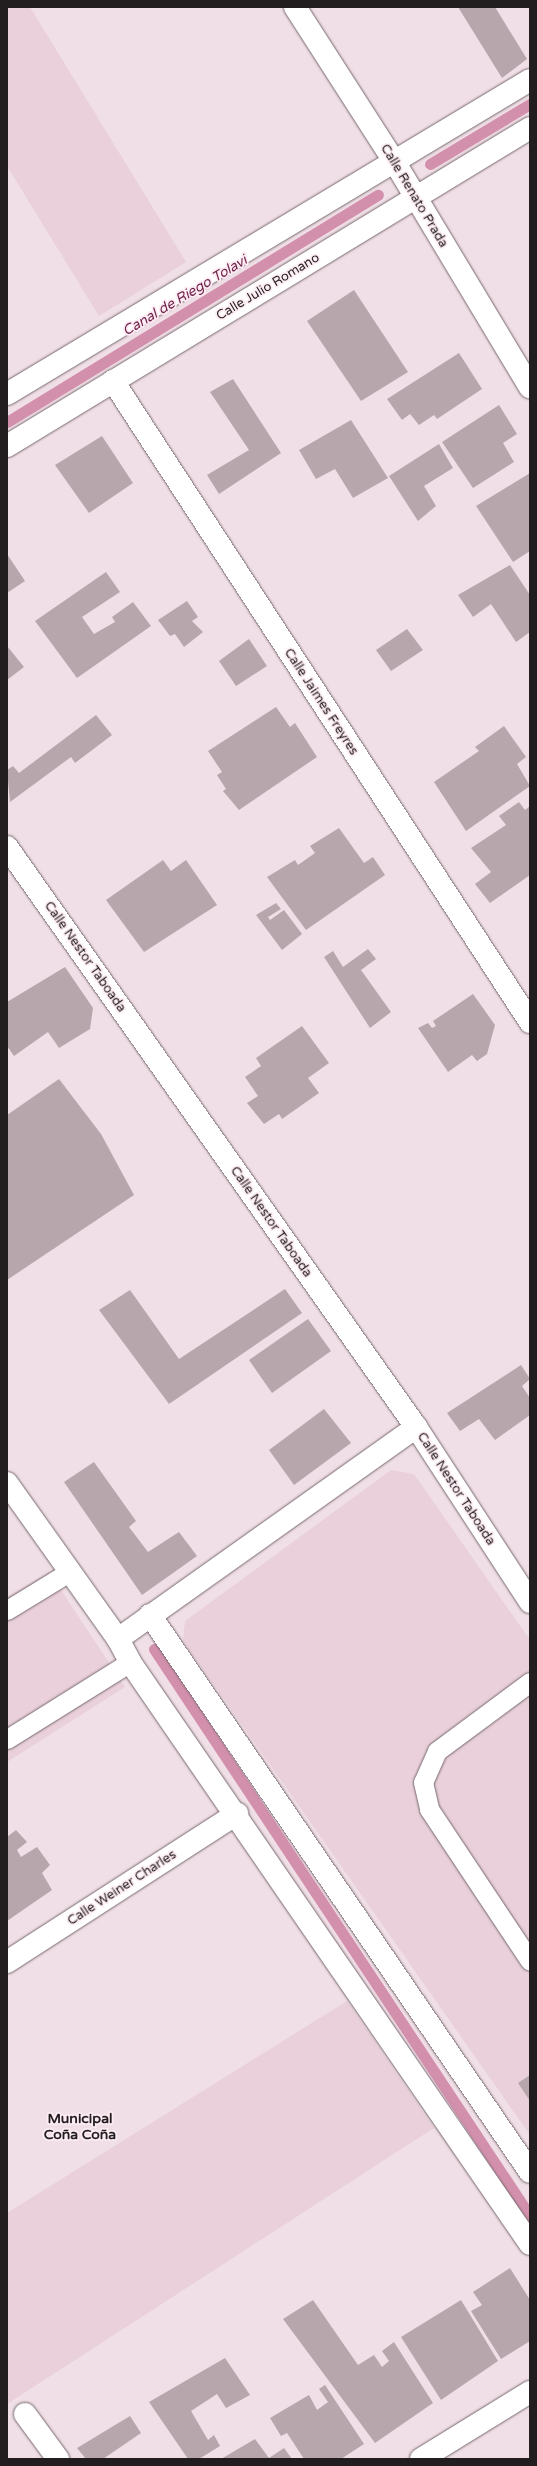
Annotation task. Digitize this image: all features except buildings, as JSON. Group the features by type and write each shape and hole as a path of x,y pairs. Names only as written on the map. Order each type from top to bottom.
{"street":[{"name":"Calle Renato Prada","path":"295,7 394,161 414,198 530,387"},
{"path":"7,394 530,80"},
{"name":"Calle Julio Romano","path":"7,446 530,128"},
{"name":"Calle Jaimes Freyres","path":"113,381 530,1022"},
{"name":"Calle Nestor Taboada","path":"7,847 416,1427 530,1602"},
{"path":"118,1639 416,1427"},
{"path":"7,1483 118,1639 130,1662 237,1814 530,2244"},
{"path":"150,1615 530,2172"},
{"name":"Calle Weiner Charles","path":"7,1962 237,1814"},
{"path":"421,2459 530,2392"},
{"path":"25,2414 58,2459"}],"lane":[{"path":"7,1610 69,1572"},
{"path":"7,1739 130,1662"},
{"path":"530,1682 438,1751 423,1782 429,1809 530,1961"}],"shaded area":[{"path":"7,7 30,7 186,262 99,316 7,166"},
{"path":"391,1470 414,1474 530,1640 530,2135 183,1641 185,1621"},
{"path":"49,1572 125,1687 7,1762 7,1597"},
{"path":"347,2001 434,2128 7,2404 7,2213"}],"waterway":[{"name":"Canal de Riego Tolavi","path":"430,164 530,104"},
{"name":"Canal de Riego Tolavi","path":"7,422 378,195"},
{"path":"154,1649 530,2216"}],"district":[{"name":"Municipal Coña Coña","path":"80,2128"}]}
